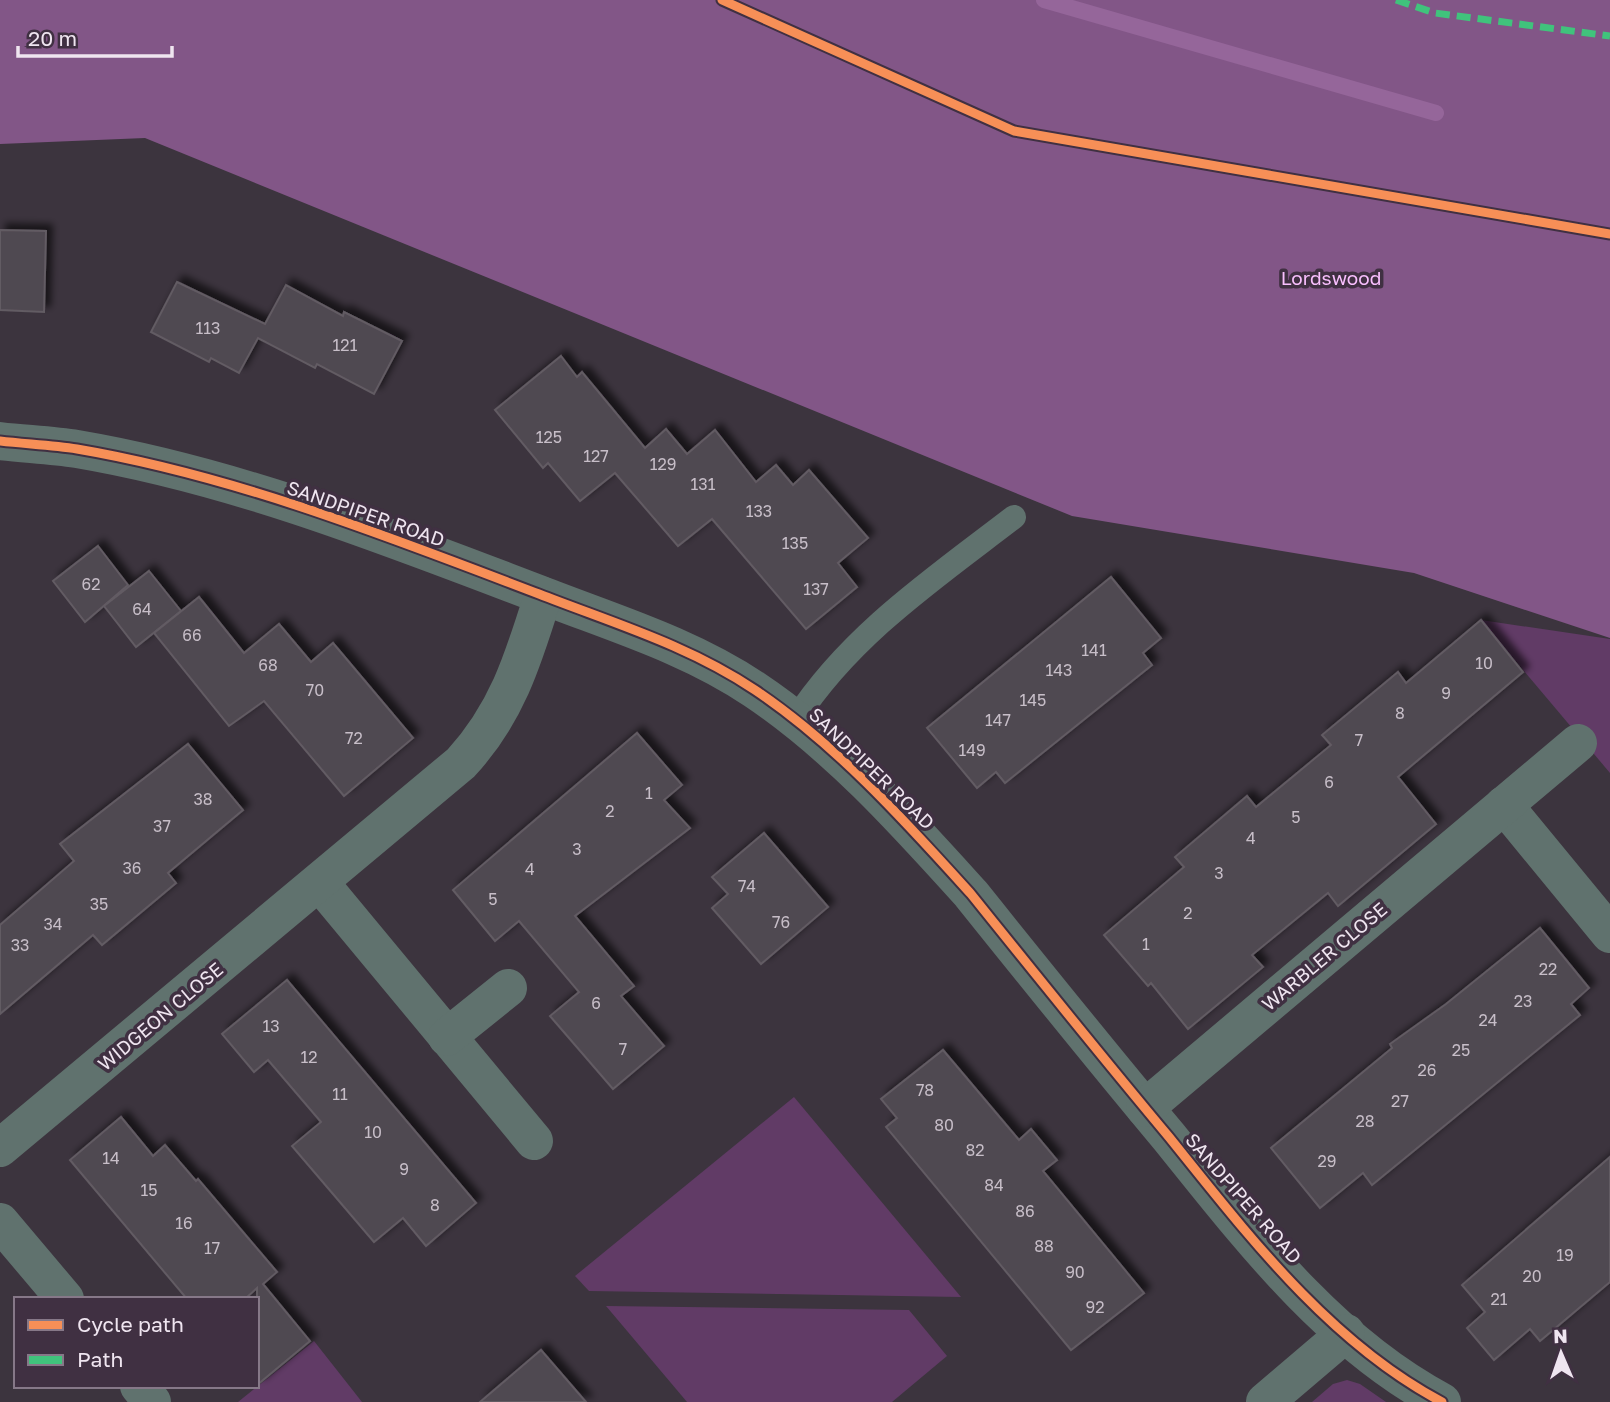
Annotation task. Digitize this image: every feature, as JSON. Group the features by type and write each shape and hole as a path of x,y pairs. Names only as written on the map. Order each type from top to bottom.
{"street":[{"name":"SANDPIPER ROAD","path":"0,441 74,448 137,461 341,519 648,633 715,664 796,719 869,785 971,894 1250,1236 1313,1304 1346,1334 1418,1389 1442,1402"},
{"name":"WIDGEON CLOSE","path":"0,1148 425,796 486,736 521,667 543,596"},
{"name":"WARBLER CLOSE","path":"1145,1108 1578,743"},
{"path":"1504,805 1610,934"},
{"path":"320,883 534,1140"},
{"path":"447,1037 508,988"},
{"path":"0,1222 63,1297"},
{"path":"1265,1402 1346,1334"},
{"path":"141,1388 152,1402"}],"lane":[{"path":"796,719 824,678 866,636 917,592 1014,517"}],"shaded area":[{"path":"1481,620 1610,639 1610,773"},
{"path":"794,1097 961,1297 589,1291 575,1276"},
{"path":"606,1306 909,1310 947,1356 892,1402 687,1402"},
{"path":"314,1341 362,1402 238,1402 259,1388 259,1385"},
{"path":"1347,1380 1360,1384 1386,1402 1312,1402 1333,1384"}],"green space":[{"name":"Lordswood","path":"0,0 1610,0 1610,638 1414,573 1072,516 145,138 0,144"}],"building":[{"path":"0,230 46,231 44,312 0,310"},
{"path":"177,282 265,324 286,285 343,316 344,312 402,341 374,394 317,364 315,368 258,338 239,373 211,358 209,362 151,332"},
{"path":"561,356 577,377 582,372 645,448 666,429 687,454 715,430 756,482 776,465 793,485 809,470 868,538 838,563 857,587 806,629 712,519 678,546 615,473 580,501 548,463 543,468 495,410"},
{"path":"98,546 128,585 85,622 53,581"},
{"path":"149,571 181,611 136,647 104,606"},
{"path":"1111,577 1161,638 1143,653 1152,665 1005,783 996,772 977,788 927,728"},
{"path":"199,597 244,653 279,624 311,662 333,643 413,738 344,796 264,701 229,726 154,633"},
{"path":"1481,620 1523,672 1398,777 1436,824 1338,906 1328,893 1252,955 1263,967 1188,1029 1151,983 1148,986 1104,935 1184,867 1175,857 1247,796 1256,807 1331,745 1322,735 1398,672 1406,683"},
{"path":"637,733 682,785 664,800 690,828 575,916 634,986 621,996 664,1046 613,1089 550,1016 579,992 519,921 495,941 453,890"},
{"path":"188,744 243,810 168,873 176,883 102,945 93,935 0,1014 0,925 74,861 60,844"},
{"path":"764,833 828,907 761,964 712,908 728,894 712,877"},
{"path":"1540,928 1589,988 1571,1004 1580,1015 1372,1185 1363,1173 1320,1208 1271,1148 1392,1048 1390,1044 1446,1004"},
{"path":"287,980 476,1203 426,1246 403,1218 374,1242 292,1146 321,1122 268,1060 254,1072 222,1034"},
{"path":"943,1050 1019,1140 1031,1129 1057,1160 1043,1171 1144,1293 1071,1350 886,1127 897,1118 881,1099"},
{"path":"121,1117 153,1156 165,1145 196,1181 198,1179 277,1272 263,1284 310,1341 259,1383 257,1288 247,1297 185,1297 70,1160"},
{"path":"1610,1157 1610,1282 1540,1341 1530,1329 1494,1360 1467,1328 1485,1312 1462,1285"},
{"path":"541,1350 586,1402 480,1402"}],"waterway":[{"path":"1044,0 1436,113"}],"marked path":[{"path":"1396,0 1435,13 1610,36"}],"cycle path":[{"path":"722,0 1014,131 1610,234"},
{"path":"0,441 68,448 136,461 195,475 311,510 650,636 703,660 755,690 842,759 971,894 1229,1211 1293,1284 1363,1349 1442,1402"}]}
